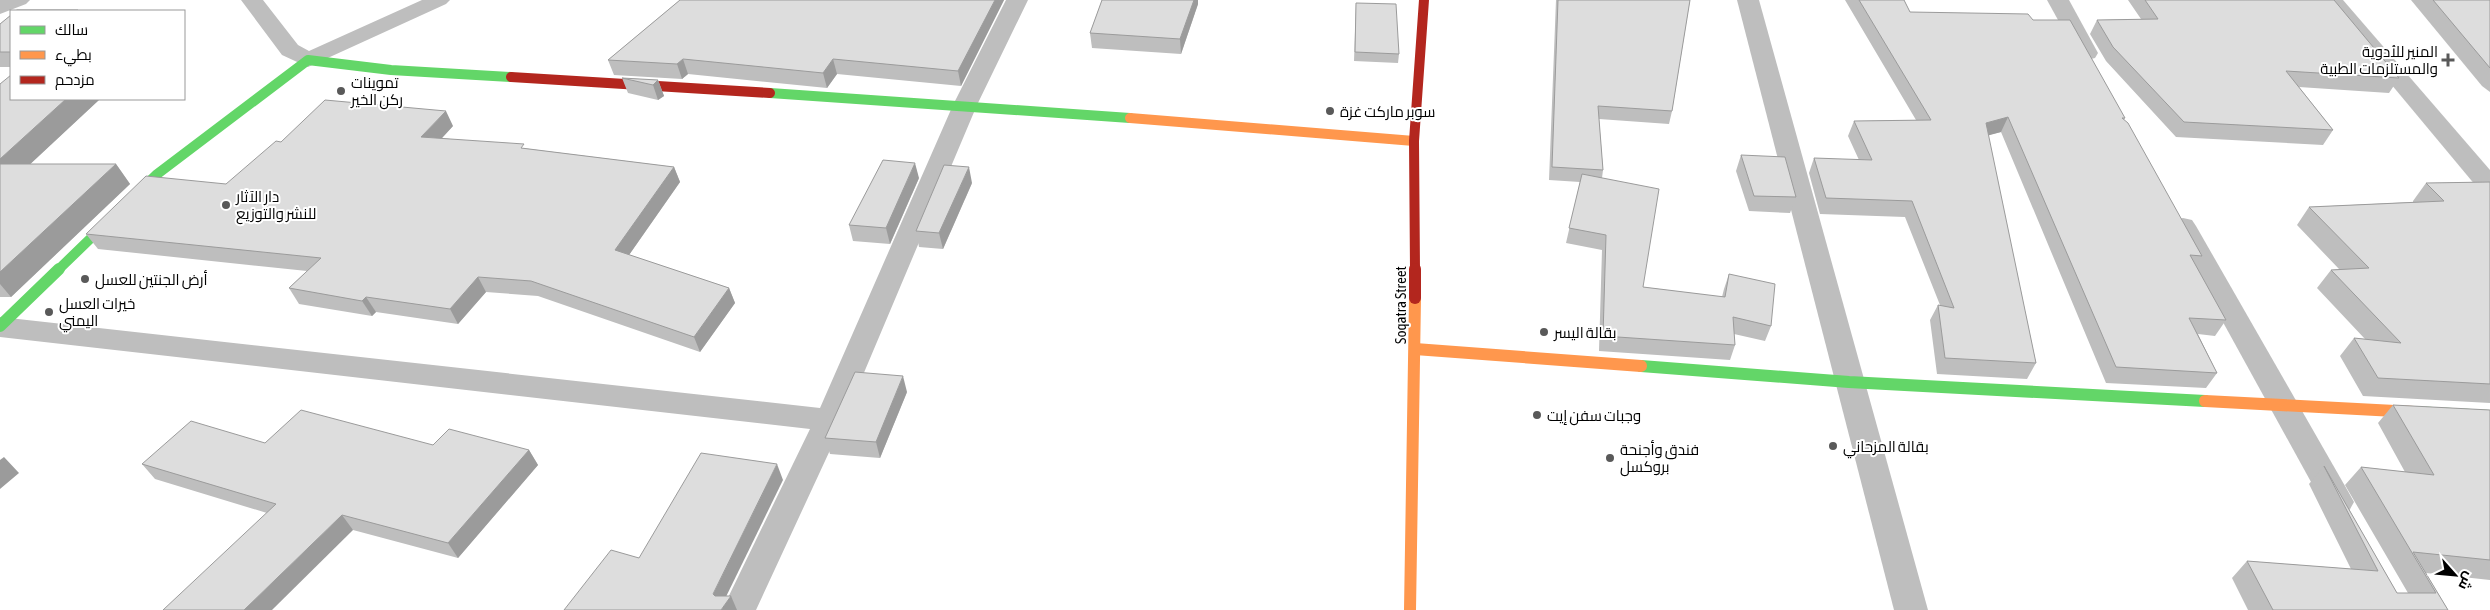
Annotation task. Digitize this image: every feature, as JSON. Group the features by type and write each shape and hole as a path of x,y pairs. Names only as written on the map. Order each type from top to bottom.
{"street":[{"path":"0,8 19,0"},
{"path":"252,0 290,50 308,60 391,70 965,104 1414,141"},
{"path":"0,326 156,175 308,60 439,0"},
{"path":"739,610 829,420 965,104 1017,0"},
{"name":"Soqatra Street","path":"1410,610 1415,349 1414,141 1424,0"},
{"path":"1748,0 1911,610"},
{"path":"2058,0 2101,78"},
{"path":"2332,0 2490,186"},
{"path":"2172,207 2282,406 2351,525"},
{"path":"0,326 829,420"},
{"path":"1415,349 1849,382 2490,416"}],"building":[{"path":"680,0 995,0 958,71 833,59 823,73 683,59 677,64 608,60"},
{"path":"1102,0 1194,0 1180,39 1090,33"},
{"path":"1558,0 1690,0 1672,111 1598,106 1603,170 1552,167"},
{"path":"1859,0 1904,0 1910,12 2028,14 2033,20 2070,20 2125,118 2122,118 2128,123 2202,256 2190,255 2226,320 2189,318 2217,373 2116,367 2008,117 1986,123 2036,363 1945,358 1938,305 1954,308 1912,201 1826,198 1814,158 1872,160 1854,121 1931,120"},
{"path":"2145,0 2334,0 2399,78 2286,71 2333,130 2184,122 2113,47 2097,20 2158,19"},
{"path":"2433,0 2490,0 2490,68"},
{"path":"1356,3 1396,4 1399,54 1355,52"},
{"path":"10,16 10,52 0,52 0,24"},
{"path":"10,76 10,100 65,100 0,159 0,84"},
{"path":"622,78 658,80 653,85"},
{"path":"325,100 446,111 421,137 524,144 521,148 674,167 615,250 729,288 694,337 531,281 478,277 450,309 366,297 362,301 289,288 321,258 86,234 146,176 226,184 276,141 281,142"},
{"path":"1741,155 1785,157 1796,197 1754,196"},
{"path":"883,160 915,163 886,228 849,225"},
{"path":"0,164 116,164 0,272"},
{"path":"944,165 969,167 939,233 916,231"},
{"path":"1582,174 1659,189 1643,287 1725,297 1729,274 1775,284 1771,326 1733,317 1735,345 1603,336 1606,235 1569,228"},
{"path":"2490,182 2490,384 2378,378 2354,338 2401,343 2331,270 2369,268 2309,207 2444,201 2426,183"},
{"path":"855,372 903,376 876,442 825,438"},
{"path":"2393,405 2490,410 2490,560 2413,552 2448,610 2273,610 2247,561 2378,571 2324,466 2397,593 2436,593 2361,467 2434,475"},
{"path":"301,410 433,445 449,429 529,450 448,543 342,515 244,610 163,610 276,504 142,464 191,421 265,443"},
{"path":"701,453 777,464 713,594 715,596 731,596 721,610 564,610 611,550 639,558"}],"traffic: fast":[{"path":"0,326 156,175 308,60 391,70 511,77"},
{"path":"770,93 1130,118"},
{"path":"1641,366 1849,382 2205,401"},
{"path":"2414,412 2490,416"}],"traffic: slow":[{"path":"1130,118 1414,141"},
{"path":"1410,610 1415,298"},
{"path":"1415,349 1641,366"},
{"path":"2205,401 2414,412"}],"traffic: jam":[{"path":"1415,298 1414,141 1424,0"},
{"path":"511,77 770,93"}],"place":[{"name":"المنير للأدوية والمستلزمات الطبية","path":"2448,60"},
{"name":"تموينات ركن الخير","path":"341,91"},
{"name":"سوبر ماركت غزة","path":"1330,111"},
{"name":"دار الآثار للنشر والتوزيع","path":"226,205"},
{"name":"أرض الجنتين للعسل","path":"85,279"},
{"name":"خيرات العسل اليمني","path":"49,312"},
{"name":"بقالة اليسر","path":"1544,332"},
{"name":"وجبات سفن إيت","path":"1537,415"},
{"name":"بقالة المزحاني","path":"1833,446"},
{"name":"فندق وأجنحة بروكسل","path":"1610,458"}]}
